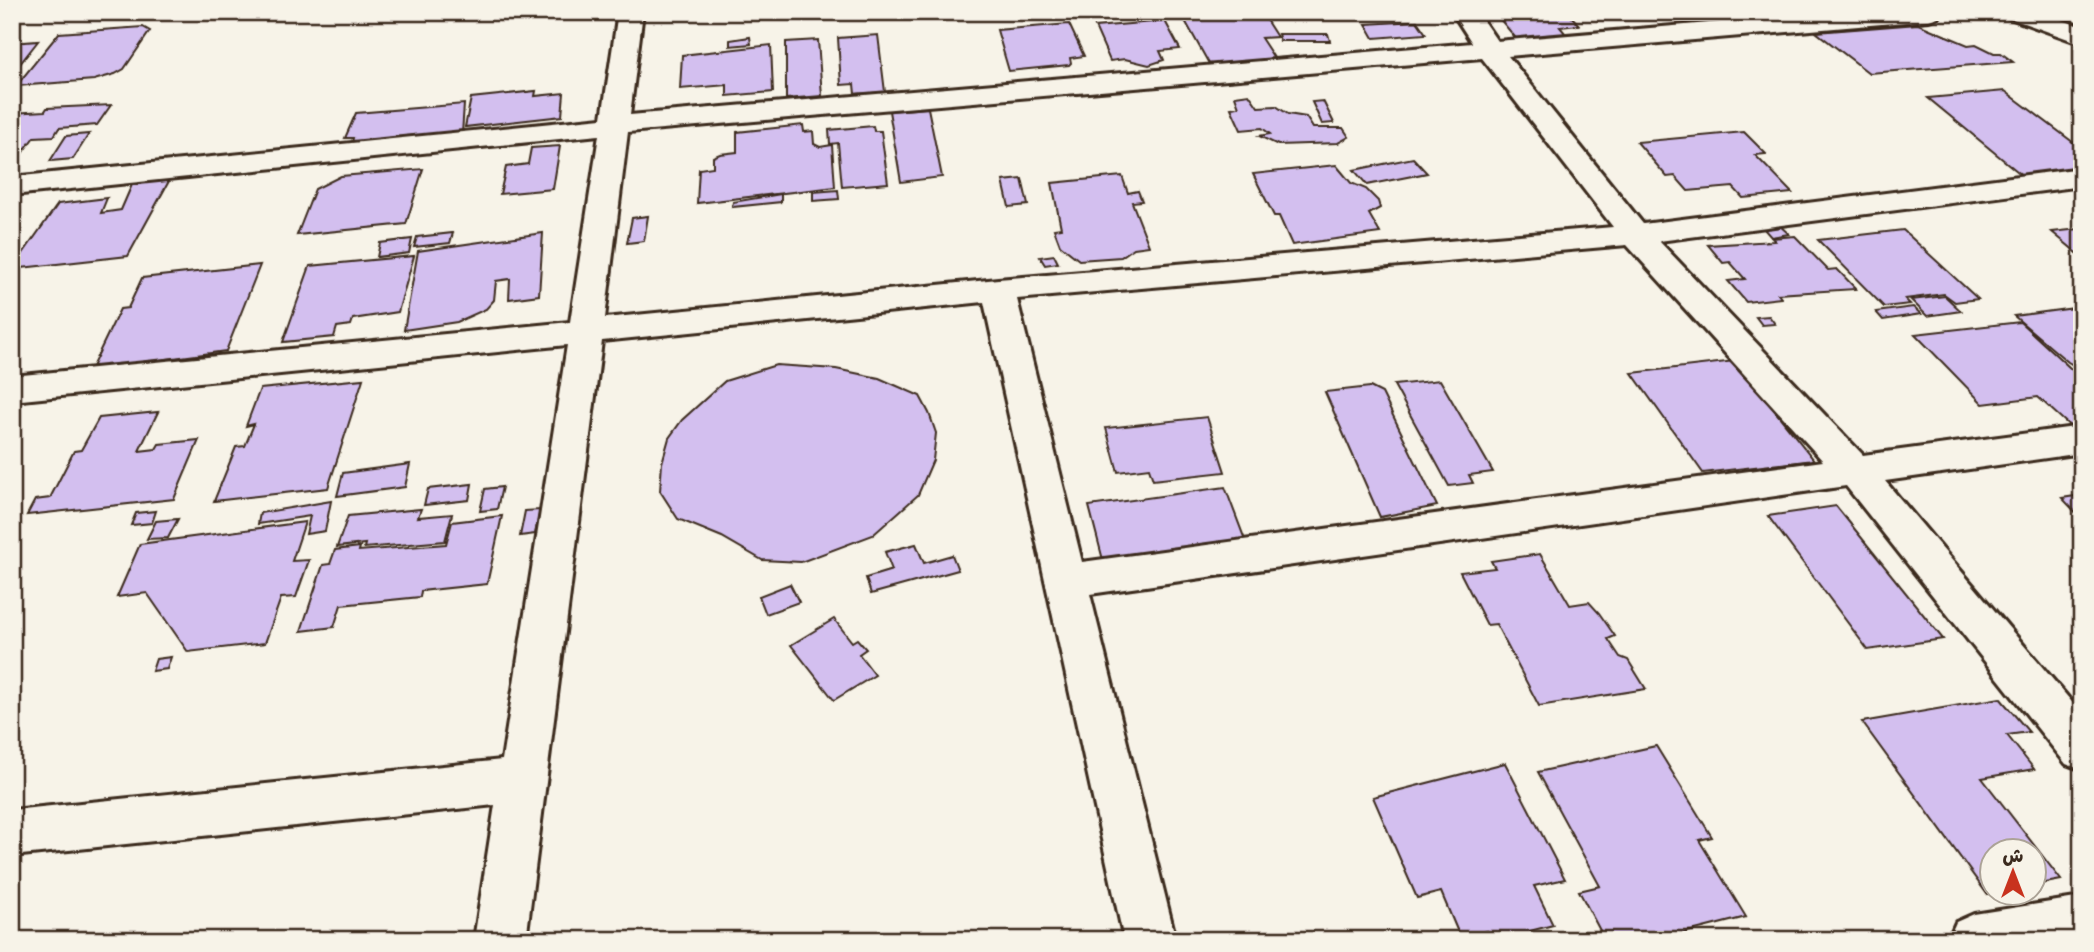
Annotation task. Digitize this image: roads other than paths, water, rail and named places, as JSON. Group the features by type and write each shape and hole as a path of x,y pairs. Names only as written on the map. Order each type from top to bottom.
{"street":[{"path":"500,940 632,12"},
{"path":"1464,12 1491,52 1636,235 1854,471 2082,749"},
{"path":"12,186 615,125 1491,52 1929,12"},
{"path":"2016,12 2082,36"},
{"path":"12,389 998,290 1636,235 2082,177"},
{"path":"998,290 1150,940"},
{"path":"1068,581 2082,439"},
{"path":"12,833 523,780"},
{"path":"1974,940 2082,923"}]}
